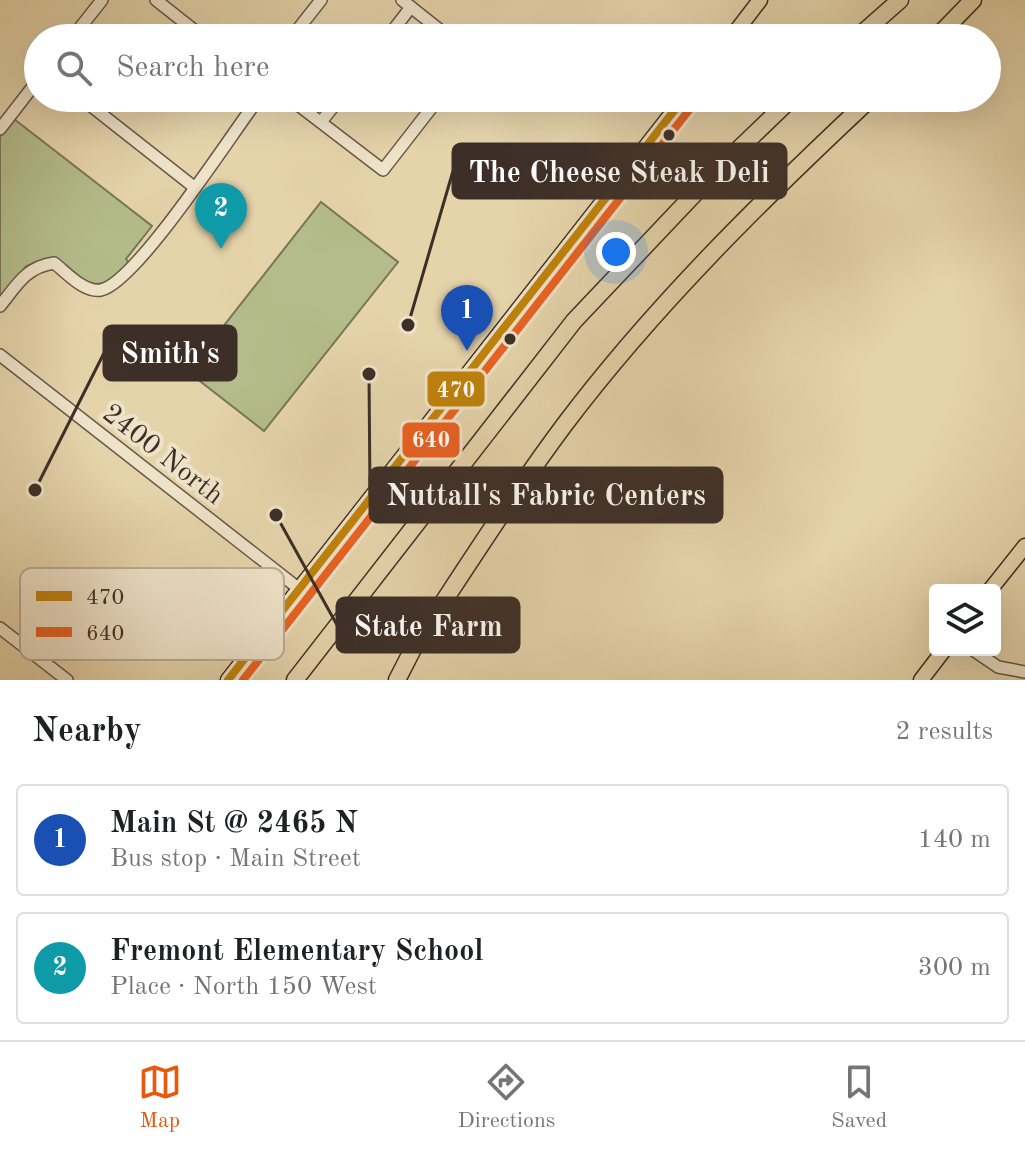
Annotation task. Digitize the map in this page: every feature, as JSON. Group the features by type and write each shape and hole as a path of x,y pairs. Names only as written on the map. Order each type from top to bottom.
{"highway":[{"path":"873,24 900,0"},
{"path":"950,24 973,0"},
{"path":"953,24 984,0"},
{"path":"295,680 574,321 718,169 777,112"},
{"path":"397,680 415,645 565,424 629,347 763,201 856,112"}],"main road":[{"path":"742,24 760,0"},
{"path":"284,606 673,112"},
{"path":"995,584 1025,546"},
{"path":"1001,590 1025,560"},
{"path":"921,680 939,656"},
{"path":"228,680 243,660"}],"street":[{"path":"83,24 102,0"},
{"path":"302,24 321,0"},
{"path":"163,2 188,24"},
{"path":"395,24 406,4 432,24"},
{"path":"0,129 24,98"},
{"path":"99,112 194,187"},
{"path":"0,306 29,270 41,265 54,263 87,288 101,290 131,270 249,112"},
{"path":"308,112 383,170 428,112"},
{"path":"321,122 329,112"},
{"name":"2400 North","path":"0,355 272,568"},
{"name":"2400 North","path":"284,577 298,588"},
{"path":"0,628 20,643"},
{"path":"982,656 998,667 1025,672"},
{"path":"42,660 67,680"},
{"path":"43,680 52,668"}],"green space":[{"path":"14,119 152,226 126,259 129,263 118,275 97,284 87,283 41,261 26,266 0,299 0,137"},
{"path":"321,202 398,262 264,431 169,357 181,342 200,356"}],"transit line":[{"name":"470","path":"284,609 673,112"},
{"name":"640","path":"284,628 688,112"},
{"name":"470","path":"228,680 244,660"},
{"name":"640","path":"243,680 259,660"}],"place":[{"name":"Fremont Elementary School","path":"221,249"},
{"name":"The Cheese Steak Deli","path":"408,325"},
{"name":"Main St @ 2465 N","path":"467,351"},
{"name":"Nuttall's Fabric Centers","path":"369,374"},
{"name":"Smith's","path":"35,490"},
{"name":"State Farm","path":"276,515"}]}
